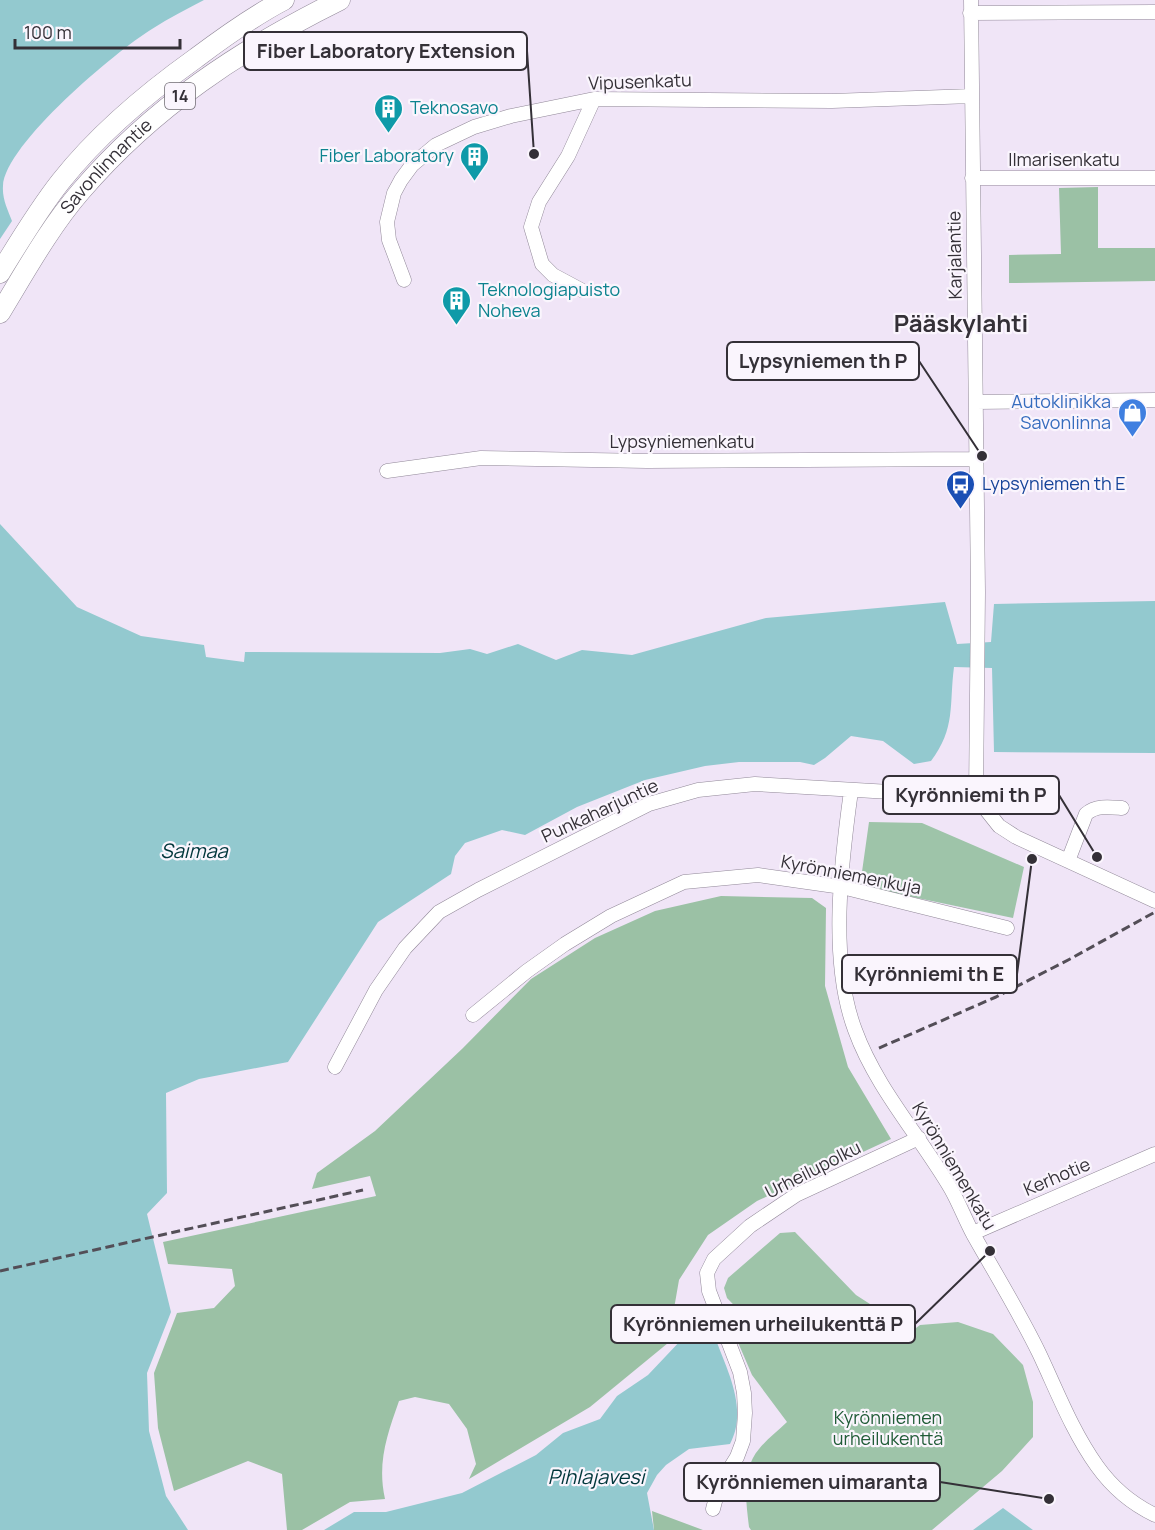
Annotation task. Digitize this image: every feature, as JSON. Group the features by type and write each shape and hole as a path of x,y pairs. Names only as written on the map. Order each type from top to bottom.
{"highway":[{"name":"Savonlinnantie","path":"0,273 62,180 105,133 159,84 229,33 284,0"},
{"name":"Savonlinnantie","path":"0,313 51,230 81,191 126,144 174,100 240,55 289,25 340,0"}],"street":[{"path":"970,6 1155,12"},
{"name":"Karjalantie","path":"970,6 977,459 976,797"},
{"name":"Vipusenkatu","path":"404,280 389,240 387,222 394,193 412,165 436,145 474,127 511,116 594,99 832,100 972,96"},
{"path":"581,290 553,275 542,264 531,227 539,202 568,156 594,99"},
{"name":"Ilmarisenkatu","path":"972,178 1155,178"},
{"path":"976,402 1155,400"},
{"name":"Lypsyniemenkatu","path":"387,471 481,458 647,461 977,459"},
{"name":"Punkaharjuntie","path":"335,1067 376,990 405,948 439,912 649,804 698,790 754,784 976,797"},
{"name":"Kyrönniemenkatu","path":"851,791 842,887 840,941 842,970 855,1029 877,1076 951,1190 1018,1312 1084,1446 1109,1481 1127,1499 1155,1515"},
{"path":"976,797 999,826 1016,837 1155,901"},
{"path":"1068,861 1086,814 1090,810 1103,807 1122,808"},
{"name":"Kyrönniemenkuja","path":"473,1015 527,971 565,944 611,916 684,882 758,875 842,887 1008,928"},
{"name":"Urheilupolku","path":"713,1509 718,1486 737,1457 743,1441 745,1413 740,1372 707,1283 710,1266 714,1259 750,1226 796,1195 918,1138"},
{"name":"Kerhotie","path":"973,1233 1155,1154"}],"green space":[{"path":"869,822 922,823 1024,867 1013,918 860,886"},
{"name":"Kyrönniemen urheilukenttä","path":"795,1232 856,1295 912,1331 920,1325 958,1322 993,1334 1023,1365 1033,1402 1033,1437 1002,1471 932,1530 751,1530 749,1527 746,1486 749,1466 759,1449 787,1422 752,1375 737,1340 758,1330 727,1298 724,1288 728,1278 780,1233"}],"shaded area":[{"path":"1098,187 1098,248 1155,248 1155,281 1009,283 1009,255 1061,254 1059,188"},
{"path":"721,896 812,898 826,908 825,986 848,1067 891,1139 757,1201 708,1235 679,1280 668,1343 590,1407 469,1479 476,1464 467,1429 449,1404 415,1397 399,1401 384,1449 382,1473 385,1499 350,1502 302,1530 287,1530 282,1474 248,1461 174,1491 158,1428 154,1373 177,1313 214,1308 235,1286 232,1269 168,1264 163,1242 376,1196 370,1176 312,1189 317,1173 375,1131 463,1048 531,979 595,938 655,911"},
{"path":"652,1511 703,1530 654,1530"}],"water":[{"path":"0,0 204,0 135,40 65,100 22,147 8,168 3,186 12,221 0,239"},
{"name":"Saimaa","path":"0,524 77,607 141,636 204,645 206,657 244,662 245,652 440,653 470,649 487,654 518,644 556,660 582,650 632,655 766,618 945,602 957,644 991,642 994,604 1155,601 1155,753 994,752 992,668 954,667 948,727 931,761 914,764 883,741 851,736 814,765 800,762 739,762 705,766 645,780 577,807 525,835 502,830 465,843 455,856 451,874 378,922 288,1062 199,1079 166,1093 167,1193 147,1214 171,1312 147,1373 149,1431 166,1496 188,1530 0,1530"},
{"name":"Pihlajavesi","path":"683,1338 716,1340 734,1391 737,1418 730,1444 689,1449 666,1465 657,1475 647,1493 654,1530 324,1530 354,1512 386,1512 462,1493 536,1455 563,1433 600,1419 617,1396 648,1375"},
{"path":"1003,1508 1033,1530 973,1530"}],"railway":[{"path":"879,1048 996,997 1155,912"},
{"path":"0,1271 363,1190"}],"place":[{"name":"Teknosavo","path":"389,134"},
{"name":"Fiber Laboratory Extension","path":"534,154"},
{"name":"Fiber Laboratory","path":"475,182"},
{"name":"Teknologiapuisto Noheva","path":"457,326"},
{"name":"Autoklinikka Savonlinna","path":"1132,438"},
{"name":"Lypsyniemen th P","path":"982,456"},
{"name":"Lypsyniemen th E","path":"961,510"},
{"name":"Kyrönniemi th P","path":"1097,857"},
{"name":"Kyrönniemi th E","path":"1032,859"},
{"name":"Kyrönniemen urheilukenttä P","path":"990,1251"},
{"name":"Kyrönniemen uimaranta","path":"1049,1499"}],"district":[{"name":"Pääskylahti","path":"961,324"}]}
